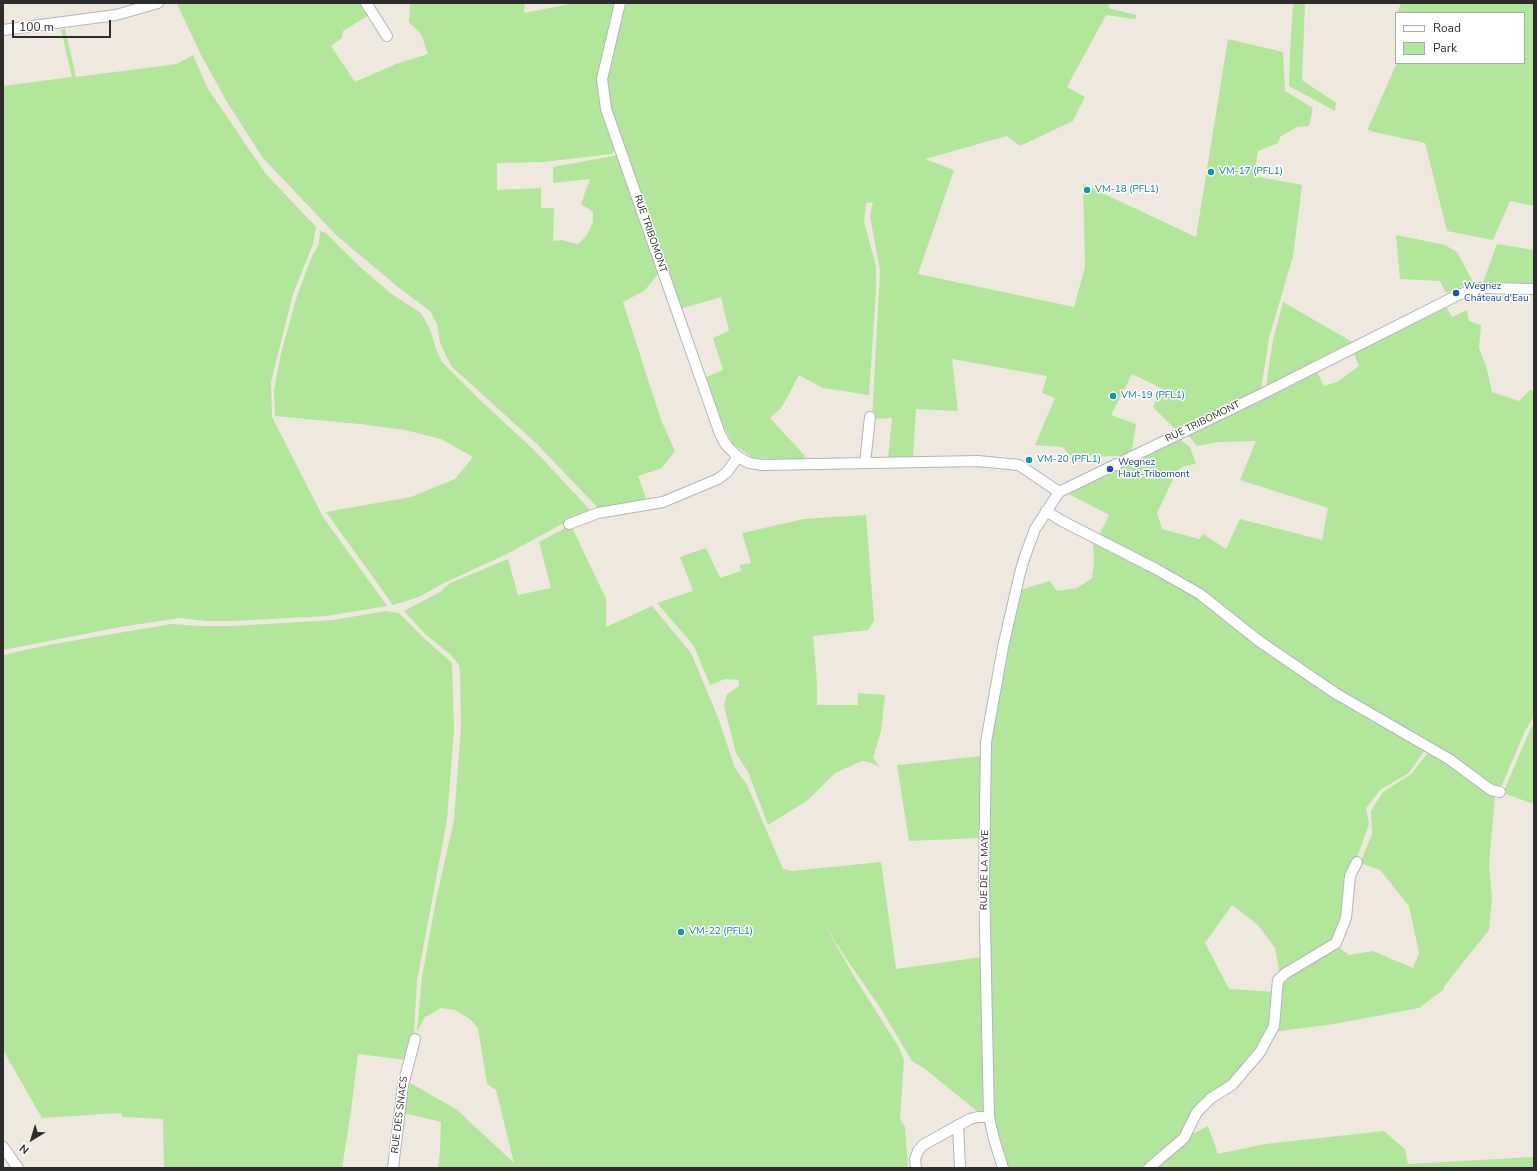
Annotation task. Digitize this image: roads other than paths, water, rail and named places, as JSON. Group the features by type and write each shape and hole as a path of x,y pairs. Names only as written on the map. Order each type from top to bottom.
{"street":[{"path":"3,30 116,15 158,3"},
{"path":"366,3 387,36"},
{"name":"RUE TRIBOMONT","path":"620,3 602,79 606,109 720,434 726,445 738,458"},
{"name":"RUE TRIBOMONT","path":"1059,492 1264,393 1458,295 1480,288 1534,289"},
{"path":"866,463 870,417"},
{"path":"569,524 598,513 662,502 718,479 727,472 738,458 763,465 978,461 1019,465 1059,492"},
{"name":"RUE DE LA MAYE","path":"1003,1168 989,1117 984,882 986,742 1003,647 1020,573 1035,529 1059,492"},
{"path":"1046,511 1062,521 1156,569 1200,594 1259,641 1335,693 1449,759 1491,790 1500,792"},
{"path":"1149,1168 1184,1138 1197,1112 1212,1098 1232,1085 1260,1052 1274,1026 1278,980 1286,973 1336,943 1346,918 1350,876 1357,862"},
{"name":"RUE DES SNACS","path":"393,1168 403,1085 415,1039"},
{"path":"916,1168 915,1159 918,1151 923,1145 958,1125 978,1117 989,1117"},
{"path":"958,1125 960,1168"},
{"path":"3,1147 18,1168"}],"place":[{"name":"VM-17 (PFL1)","path":"1211,172"},
{"name":"VM-18 (PFL1)","path":"1087,190"},
{"name":"Wegnez Château d'Eau","path":"1456,293"},
{"name":"VM-19 (PFL1)","path":"1113,396"},
{"name":"VM-20 (PFL1)","path":"1029,460"},
{"name":"Wegnez Haut-Tribomont","path":"1110,469"},
{"name":"VM-22 (PFL1)","path":"681,932"}]}
